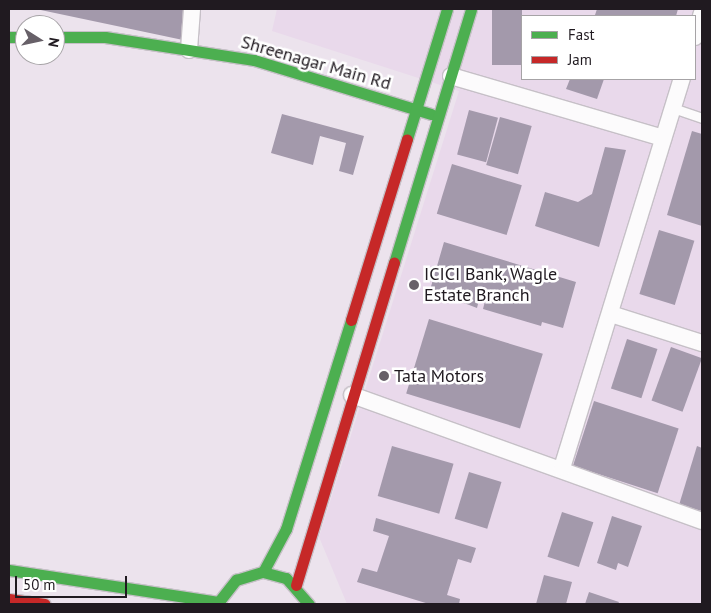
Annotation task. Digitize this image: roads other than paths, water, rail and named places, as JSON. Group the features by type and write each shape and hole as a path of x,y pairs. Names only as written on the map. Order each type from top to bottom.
{"street":[{"path":"189,50 192,9"},
{"path":"263,572 286,529 447,9"},
{"path":"296,585 352,394 470,9"},
{"path":"696,34 702,13"},
{"name":"Shreenagar Main Rd","path":"65,37 105,37 254,60 438,115"},
{"path":"451,76 663,138"},
{"path":"562,468 682,80"},
{"path":"611,314 702,343"},
{"path":"352,394 562,468 702,521"},
{"path":"9,570 217,603 236,580 263,572 296,585 309,604"},
{"path":"9,599 37,604"}],"lane":[{"path":"673,108 702,118"}],"place":[{"name":"ICICI Bank, Wagle Estate Branch","path":"414,285"},
{"name":"Tata Motors","path":"384,376"}]}
